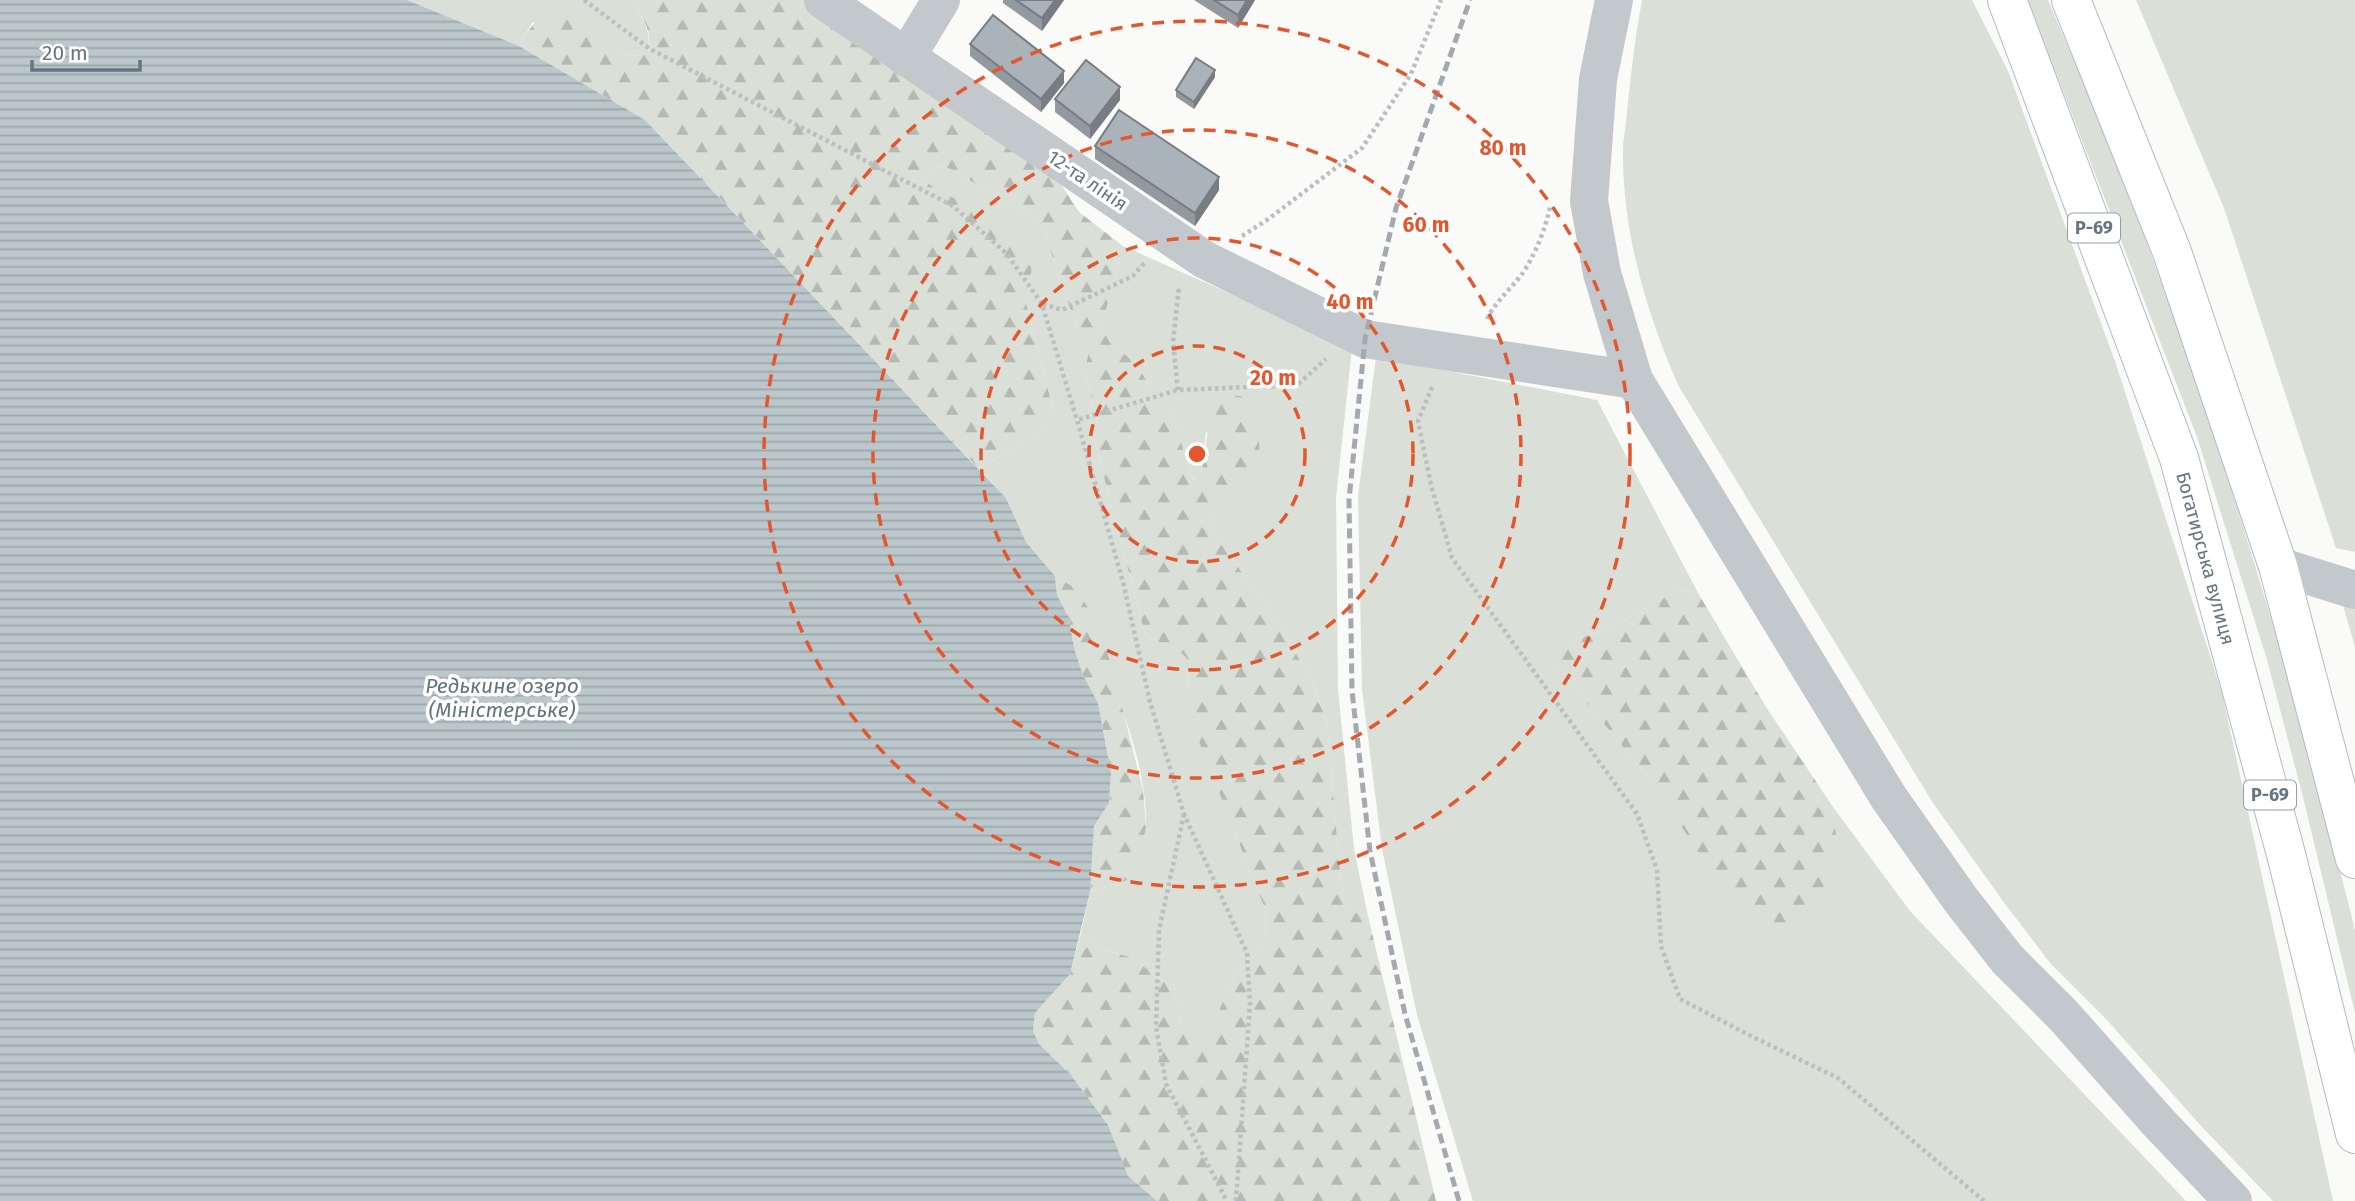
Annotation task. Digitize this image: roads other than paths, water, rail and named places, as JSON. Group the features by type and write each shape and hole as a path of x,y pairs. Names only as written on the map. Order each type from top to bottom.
{"main road":[{"name":"Богатирська вулиця","path":"2007,0 2179,458 2287,858 2355,1134"},
{"path":"2071,0 2172,253 2278,566 2355,859"}],"street":[{"name":"12-та лінія","path":"823,0 1205,260 1357,335 1634,380"},
{"path":"906,58 941,0"},
{"path":"1614,0 1598,79 1589,201 1602,273 1634,380 1889,798 1961,900 2007,959 2063,1015 2233,1201"},
{"path":"2278,566 2355,590"}],"water":[{"name":"Редькине озеро (Міністерське)","path":"0,0 407,0 519,46 645,120 1006,498 1026,542 1055,576 1057,595 1069,618 1074,648 1083,675 1098,703 1111,773 1109,803 1094,826 1090,892 1070,974 1035,1013 1033,1031 1039,1044 1071,1075 1108,1125 1128,1176 1157,1201 0,1201"}],"railway":[{"path":"1459,1201 1405,1014 1370,851 1352,691 1349,500 1365,339 1396,208 1470,0"}]}
